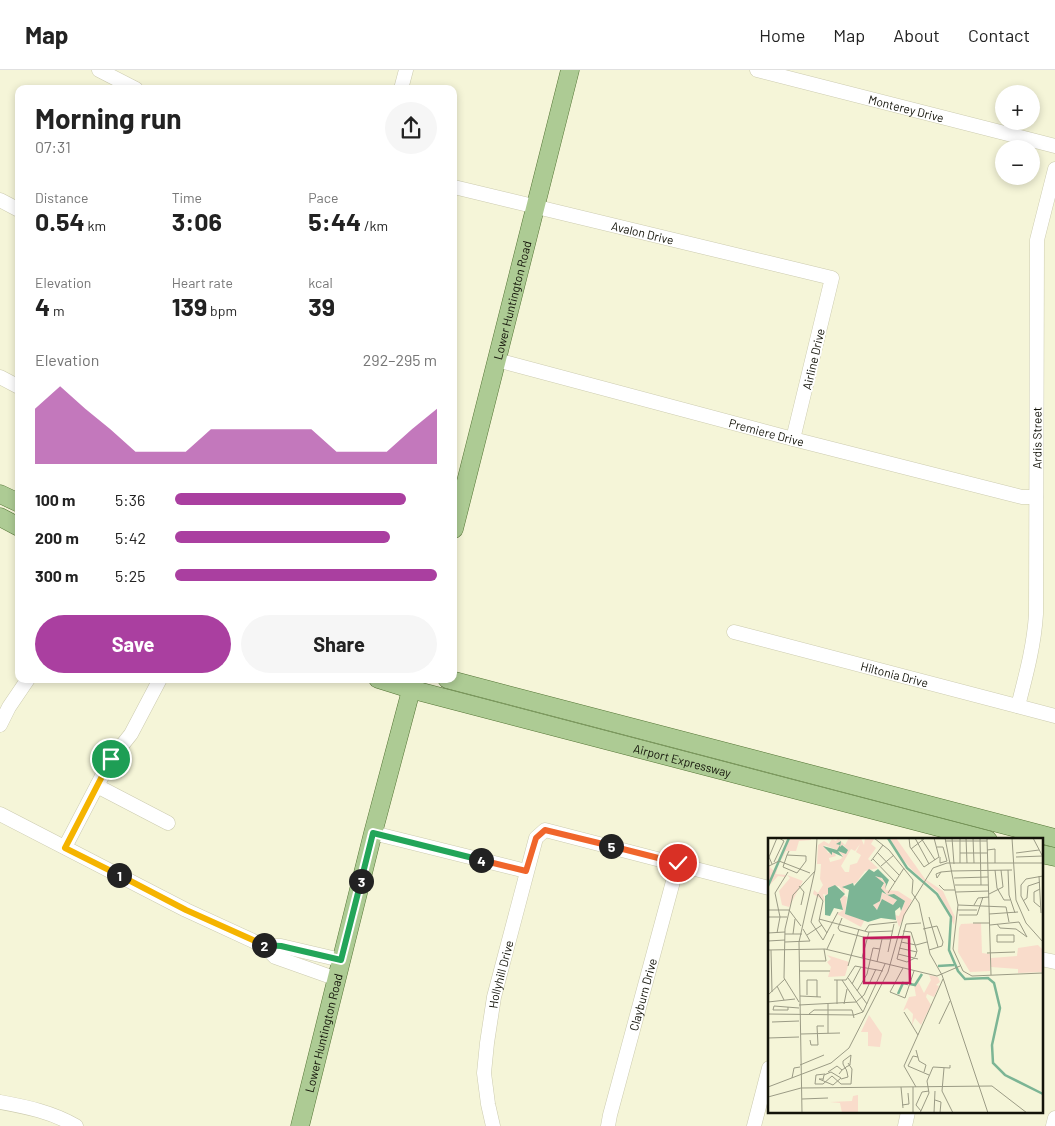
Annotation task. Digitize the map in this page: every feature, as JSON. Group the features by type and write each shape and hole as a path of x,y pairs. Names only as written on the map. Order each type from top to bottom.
{"main road":[{"name":"Lower Huntington Road","path":"457,517 570,70"},
{"path":"0,494 15,502"},
{"path":"0,517 15,525"},
{"name":"Airport Expressway","path":"457,681 1055,838"},
{"name":"Lower Huntington Road","path":"300,1126 412,684"},
{"name":"Airport Expressway","path":"412,684 981,838"},
{"path":"1042,854 1055,857"}],"street":[{"path":"99,70 128,85"},
{"path":"402,85 406,70"},
{"name":"Monterey Drive","path":"757,70 1055,146"},
{"name":"Ardis Street","path":"1018,706 1030,662 1034,638 1037,240 1055,169"},
{"name":"Avalon Drive","path":"457,188 832,278"},
{"path":"0,200 15,208"},
{"name":"Airline Drive","path":"793,440 832,278"},
{"name":"Premiere Drive","path":"497,360 793,440 1022,497 1036,497"},
{"path":"0,377 15,385"},
{"name":"Hiltonia Drive","path":"734,632 1055,716"},
{"path":"0,725 9,706 25,683"},
{"path":"65,848 111,759 131,734 158,683"},
{"path":"97,786 168,823"},
{"path":"0,814 186,910 264,946 275,957 337,978"},
{"name":"Hollyhill Drive","path":"493,1126 484,1073 487,1043 494,997 536,838 545,830 678,863"},
{"path":"373,833 526,871"},
{"path":"678,863 768,888"},
{"name":"Clayburn Drive","path":"608,1126 678,863"},
{"path":"264,946 281,946 341,960"},
{"path":"1042,959 1055,962"},
{"path":"754,1126 768,1072"},
{"path":"0,1102 37,1110 62,1118 76,1126"},
{"path":"1053,1126 1055,1118"}],"route":[{"path":"111,759 65,848 186,910 264,946 281,946 341,960 373,833 526,871 536,838 545,830 678,863"}]}
